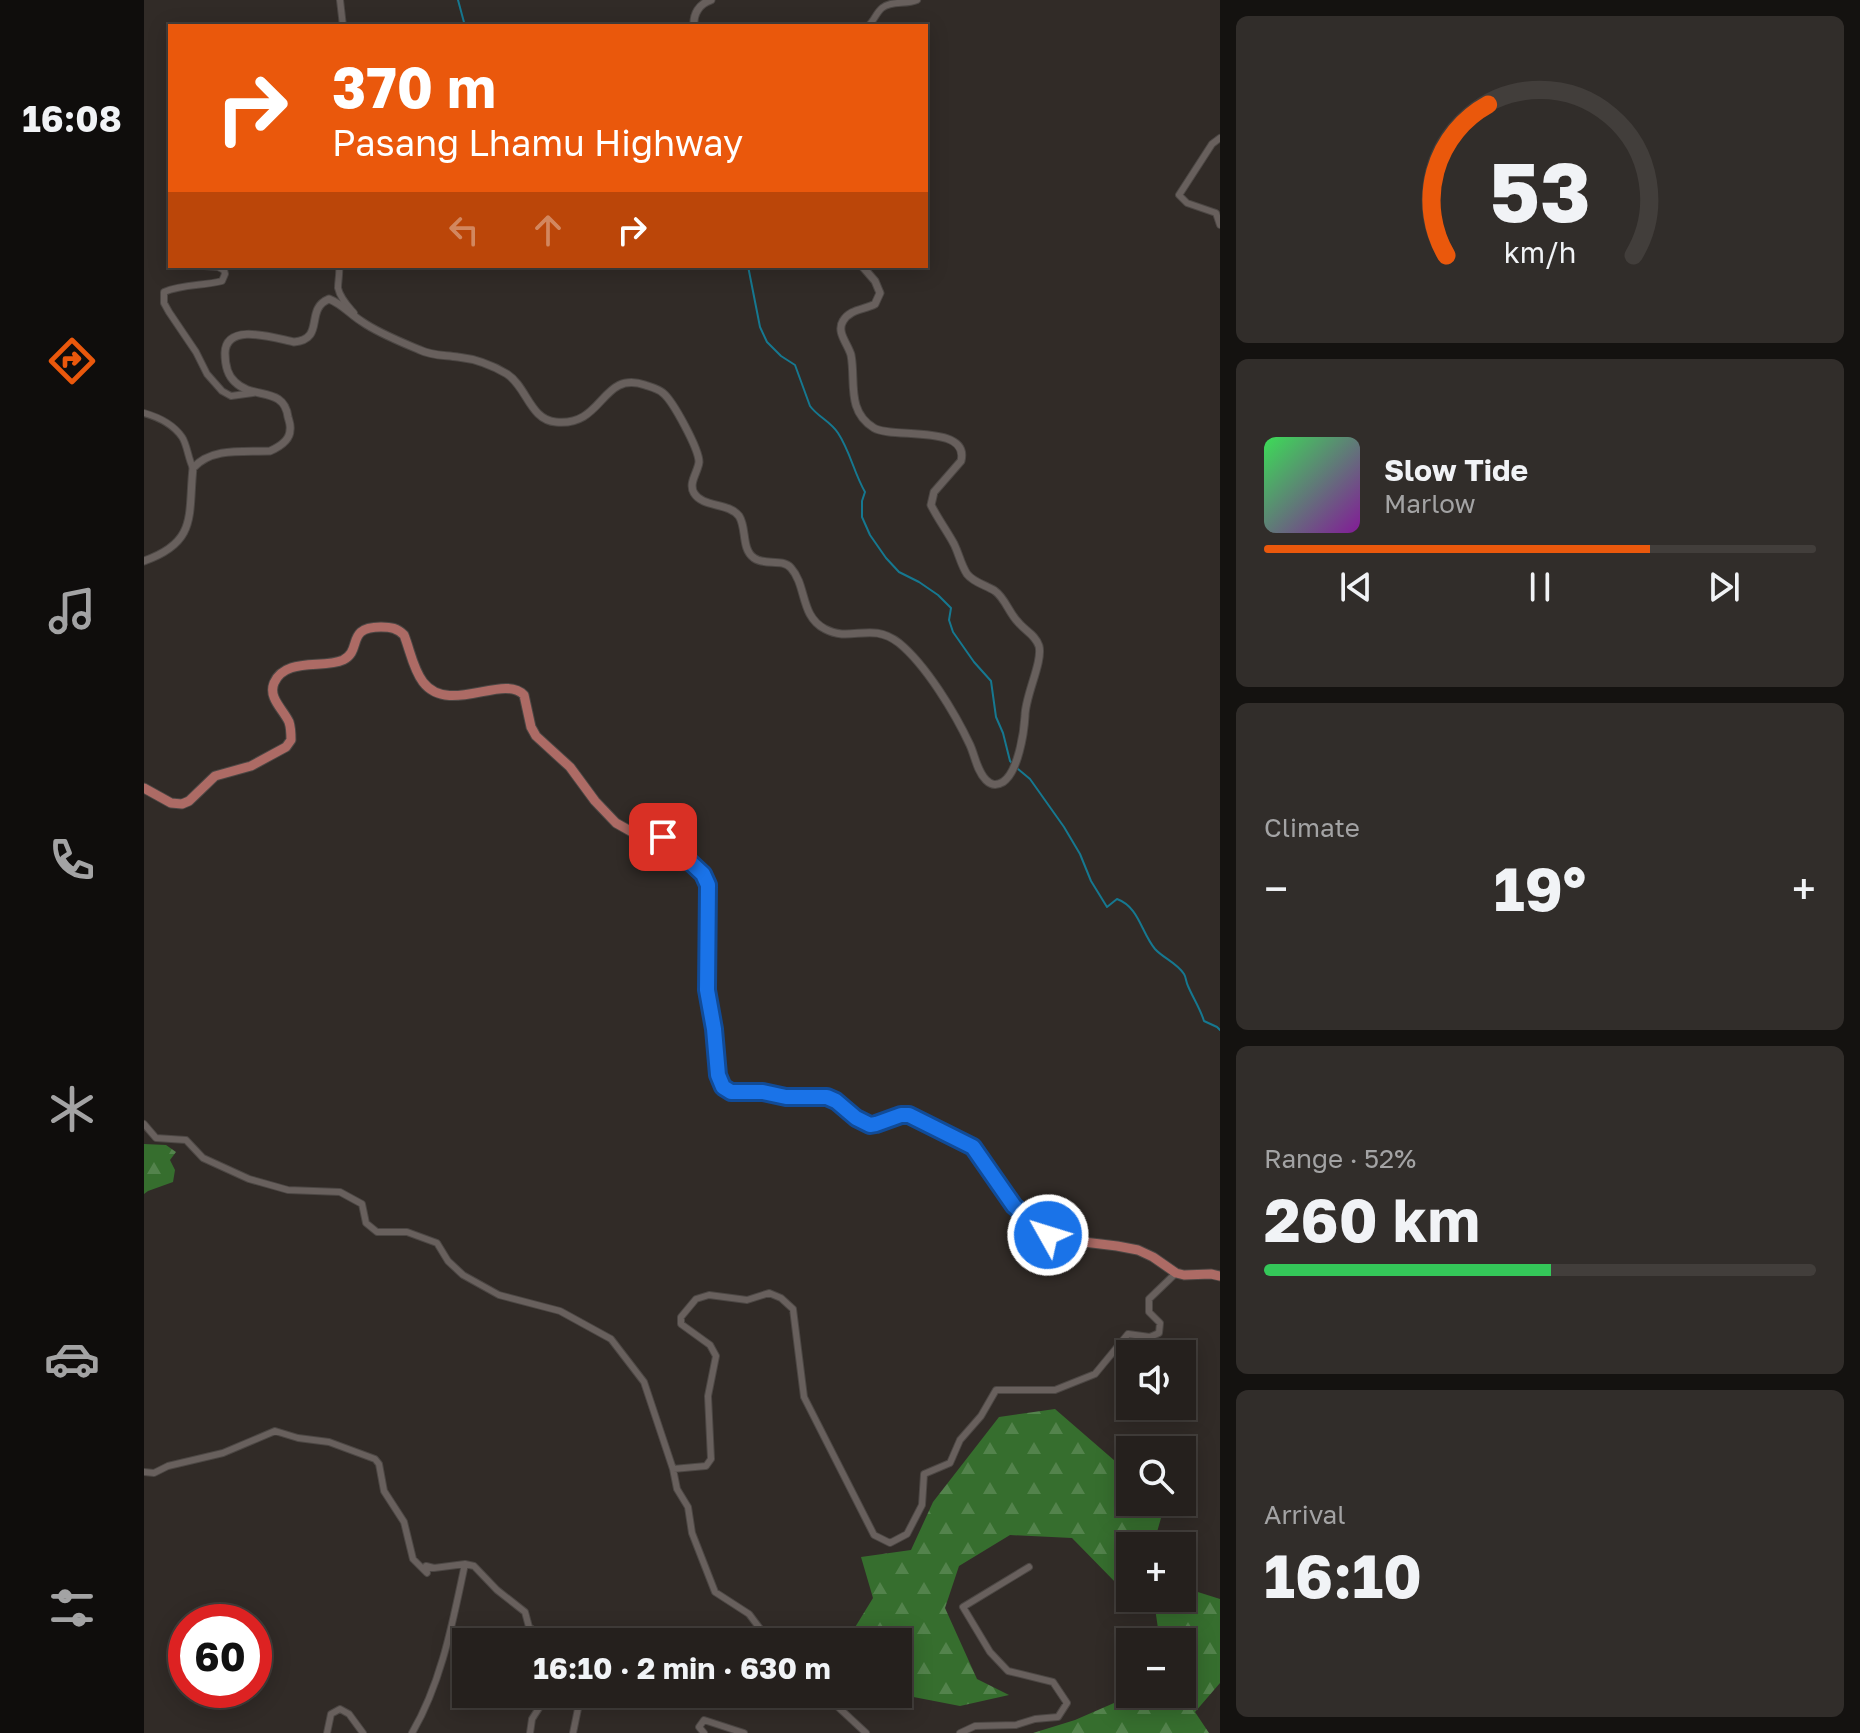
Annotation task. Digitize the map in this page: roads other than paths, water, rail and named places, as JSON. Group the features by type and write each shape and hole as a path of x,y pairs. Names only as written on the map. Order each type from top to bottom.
{"main road":[{"path":"144,788 173,804 182,804 215,776 249,767 286,747 292,738 290,725 273,694 273,686 279,676 291,668 343,660 350,653 359,633 367,628 398,629 404,635 421,679 433,691 448,696 503,689 522,692 536,736 570,767 616,823 632,832 651,832 663,837 703,874 709,891 707,990 718,1075 725,1089 786,1097 827,1097 870,1125 909,1115 973,1147 1014,1206 1048,1235 1138,1250 1184,1275 1220,1276"}],"street":[{"path":"340,0 343,24"},
{"path":"694,24 697,10 711,0"},
{"path":"870,24 883,7 917,0"},
{"path":"1220,138 1212,144 1179,195 1187,203 1216,213 1220,225"},
{"path":"220,268 225,274 222,281 173,288 164,292 164,303 207,374 222,391 231,396 257,393"},
{"path":"340,268 339,293 362,322"},
{"path":"193,468 204,458 217,453 270,451 278,448 288,437 290,430 284,403 233,381 227,371 225,348 228,341 240,334 303,341 314,329 316,312 329,299 362,322 426,353 473,359 498,369 514,379 536,413 548,421 566,423 586,415 595,410 616,385 641,383 663,393 696,446 699,461 692,486 696,496 736,513 742,522 749,553 754,558 786,564 790,568 797,577 811,619 822,628 845,634 881,632 905,648 936,685 970,745 982,775 987,782 1000,784 1012,769 1025,729 1026,700 1039,659 1038,644 1033,635 1019,624 997,592 967,574 931,505 934,492 961,461 961,450 954,442 935,436 884,433 870,426 854,402 850,354 840,329 841,322 851,313 875,304 880,293 864,268"},
{"path":"144,413 160,417 182,438 193,468 188,527 172,548 144,561"},
{"path":"144,1124 156,1138 186,1140 203,1158 249,1179 288,1190 340,1192 362,1204 366,1223 377,1232 407,1232 437,1243 448,1261 463,1275 499,1295 560,1311 611,1339 644,1382 677,1489 688,1507 692,1533 715,1592 749,1614 760,1628"},
{"path":"673,1469 706,1466 711,1459 708,1396 716,1356 710,1345 681,1324 681,1317 696,1299 709,1295 747,1300 769,1293 781,1298 793,1309 804,1397 874,1535 890,1543 907,1534 922,1505 924,1474 950,1463 960,1440 981,1416 996,1390 1055,1390 1095,1374 1128,1334 1150,1337 1159,1333 1160,1323 1149,1312 1149,1299 1176,1273"},
{"path":"144,1472 154,1473 168,1466 223,1453 275,1431 329,1442 372,1457 378,1461 384,1491 402,1517 412,1555 422,1569 427,1573 426,1566 434,1568 465,1564 479,1569 497,1590 525,1612 530,1628"},
{"path":"412,1733 429,1700 455,1613 465,1564"},
{"path":"960,1733 975,1726 1016,1725 1058,1717 1067,1703 1053,1682 1008,1671 990,1652 963,1607 1029,1567"},
{"path":"530,1733 532,1719 539,1708"},
{"path":"573,1733 578,1708"},
{"path":"839,1708 866,1733"},
{"path":"327,1733 331,1714 340,1709 349,1714 363,1733"},
{"path":"704,1733 699,1727 704,1720 744,1733"}],"waterway":[{"path":"458,0 464,24"},
{"path":"748,268 760,327 767,342 795,365 810,406 835,429 842,440 865,492 862,517 870,535 899,572 938,595 951,608 949,620 953,632 991,681 996,717 1013,764"},
{"path":"1018,769 1030,779 1064,827 1107,907 1117,899 1130,908 1155,949 1184,974 1204,1021 1220,1030"}]}
